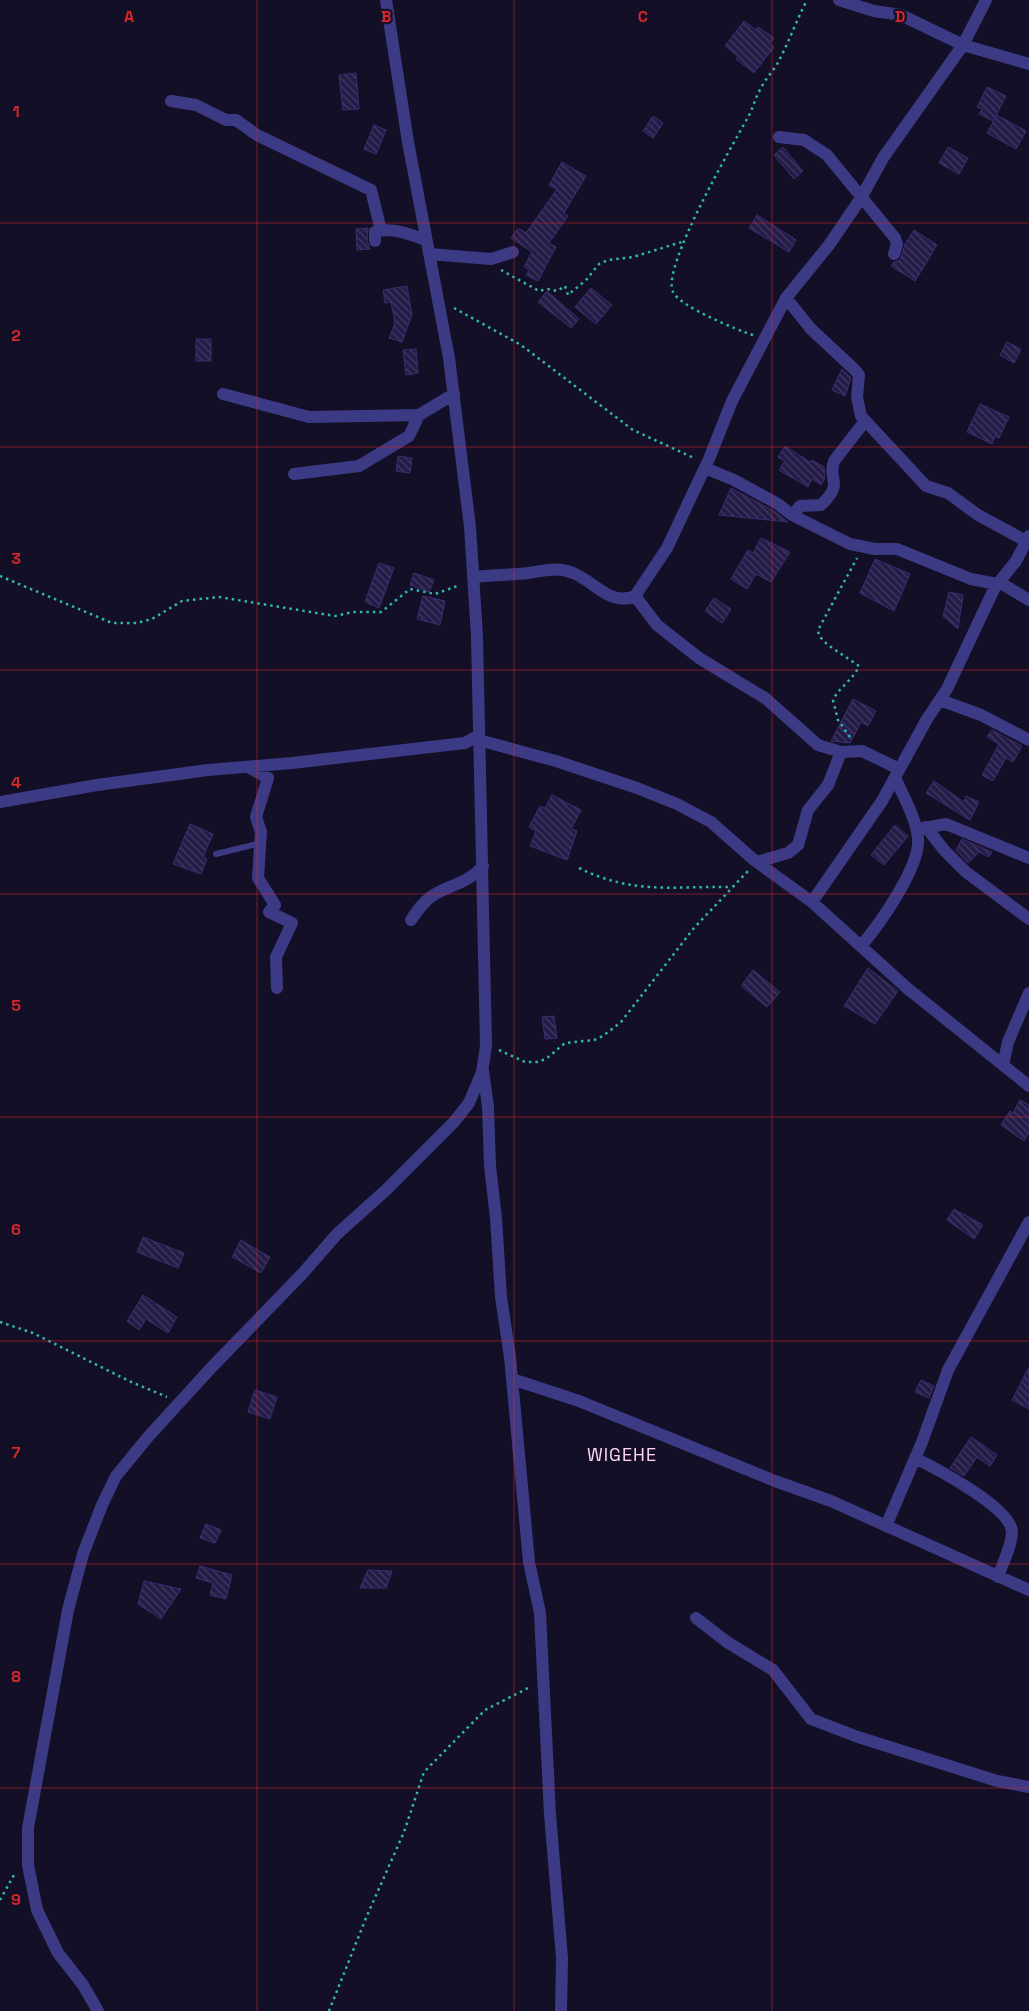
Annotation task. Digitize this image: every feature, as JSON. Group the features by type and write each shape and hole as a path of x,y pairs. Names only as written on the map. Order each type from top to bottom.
{"street":[{"path":"98,2011 83,1985 58,1953 37,1910 28,1865 28,1828 68,1610 83,1554 102,1505 116,1476 179,1403 337,1234 386,1190 454,1122 469,1103 483,1068 486,1046 483,866 474,577 454,394 408,142 386,0"},
{"path":"839,0 874,12 901,15 963,44 1029,64"},
{"path":"474,577 527,573 550,568 573,573 608,595 618,599 635,596 667,548 706,466 732,402 786,298 828,245 861,198 883,158 963,44 986,0"},
{"path":"171,100 196,104 226,120 236,120 257,135 372,190 378,235 404,232 426,240"},
{"path":"779,137 804,140 827,155 895,238 897,244 894,254"},
{"path":"429,254 497,258 513,252"},
{"path":"786,298 811,329 859,375 857,397 861,416 926,486 948,493 978,515 1028,538 1009,572 998,583 959,667 882,802 812,902"},
{"path":"223,394 309,417 419,415 454,394"},
{"path":"294,474 359,466 409,436 419,415"},
{"path":"793,515 800,506 821,505 830,495 835,482 832,467 834,461 865,421"},
{"path":"706,466 778,504 793,515 862,548 898,549 971,579 998,583 1029,600"},
{"path":"635,596 657,625 699,658 765,698 818,745 841,752 862,751 897,773 921,828 966,872 1029,919"},
{"path":"940,700 981,715 1029,740"},
{"path":"0,802 97,785 248,766 465,743 479,738 556,761 677,804 712,822 757,862 812,902 907,988 1029,1086"},
{"path":"757,862 788,853 798,845 808,810 828,785 841,752"},
{"path":"248,766 268,778 256,817 261,832 258,878 275,905 269,912 292,923 276,958 277,988"},
{"path":"921,828 946,824 1029,858"},
{"path":"861,946 875,930 896,897 916,855 921,828"},
{"path":"411,920 432,896 468,879 483,866"},
{"path":"1003,1065 1010,1035 1029,993"},
{"path":"483,1068 488,1107 490,1166 496,1218 501,1297 512,1379 529,1562 540,1613 550,1814 562,1958 561,2011"},
{"path":"886,1526 915,1458 948,1370 1029,1222"},
{"path":"512,1379 579,1401 774,1481 831,1501 1029,1590"},
{"path":"915,1458 963,1483 1000,1513 1010,1525 1012,1534 998,1577"},
{"path":"696,1618 727,1642 773,1670 811,1719 858,1737 979,1776 1029,1787"}],"lane":[{"path":"216,854 260,843"}],"path":[{"path":"764,339 714,319 674,294 671,286 673,274 685,241 716,173 748,118 761,88 776,65 806,0"},
{"path":"481,258 539,291 547,288 557,292 565,286 568,295 586,280 599,264 608,260 633,257 685,241"},
{"path":"438,304 453,307 521,345 577,385 596,403 633,430 706,466"},
{"path":"862,548 818,630 819,636 828,645 859,666 856,673 836,693 833,700 838,720 847,735 862,751"},
{"path":"0,576 112,623 136,623 152,619 182,601 212,597 334,616 353,612 381,612 410,589 435,594 455,588 474,577"},
{"path":"486,1046 525,1062 537,1062 546,1059 565,1043 594,1040 603,1036 621,1022 694,928 731,887 757,862"},
{"path":"579,868 599,878 641,887 731,887"},
{"path":"0,1322 33,1333 129,1381 179,1403"},
{"path":"329,2011 366,1918 404,1832 427,1767 485,1710 524,1690 543,1677"},
{"path":"0,1900 28,1848"}],"building":[{"path":"744,21 756,30 758,27 774,38 769,44 774,47 754,73 736,59 738,56 725,46"},
{"path":"356,73 359,109 343,110 339,75"},
{"path":"987,87 1006,96 993,121 979,114 982,109 977,107"},
{"path":"997,115 1026,131 1016,149 987,133"},
{"path":"653,116 663,123 653,138 643,131"},
{"path":"374,125 386,130 376,154 364,149"},
{"path":"783,147 803,171 794,179 774,155"},
{"path":"948,147 968,158 959,174 939,163"},
{"path":"562,162 586,176 564,213 568,216 549,243 556,247 538,281 526,275 529,270 524,267 532,252 511,238 518,228 526,233 557,189 549,185"},
{"path":"757,215 796,240 789,252 749,228"},
{"path":"368,228 367,241 370,249 357,250 356,229"},
{"path":"914,230 937,245 915,281 891,266 894,262 900,260 905,244"},
{"path":"407,286 412,315 402,342 389,338 395,323 391,302 385,303 383,290"},
{"path":"591,288 612,305 596,324 575,307"},
{"path":"546,292 579,319 571,328 538,302"},
{"path":"196,339 211,339 211,361 196,361"},
{"path":"1007,342 1021,349 1014,363 1000,355"},
{"path":"416,349 418,373 406,375 403,350"},
{"path":"842,369 851,378 845,396 832,390"},
{"path":"980,404 1009,417 999,438 995,436 992,444 967,432"},
{"path":"785,446 810,462 812,460 824,467 825,478 821,485 812,479 808,487 779,470 785,461 778,457"},
{"path":"398,456 412,458 410,473 396,471"},
{"path":"731,488 774,511 788,522 719,515"},
{"path":"761,538 790,552 771,582 756,574 747,589 731,579 748,550 753,553"},
{"path":"875,559 910,574 894,611 860,593"},
{"path":"379,563 394,568 379,608 365,602"},
{"path":"414,573 434,580 429,592 410,585"},
{"path":"949,592 963,595 958,629 943,616"},
{"path":"423,596 445,601 440,625 417,619"},
{"path":"714,598 731,609 722,623 705,611"},
{"path":"853,699 876,711 868,726 861,722 850,743 831,741"},
{"path":"992,730 1022,746 1013,762 1006,758 993,781 982,775 999,744 987,737"},
{"path":"934,781 964,802 966,796 979,802 970,820 926,793"},
{"path":"552,795 581,810 571,829 577,831 567,860 530,846 536,831 529,827 540,806 545,808"},
{"path":"190,824 213,834 203,857 207,859 201,874 173,864"},
{"path":"895,825 908,836 884,865 871,855"},
{"path":"962,839 992,852 989,857 979,852 968,863 956,850"},
{"path":"868,968 898,991 875,1024 844,1006"},
{"path":"753,970 780,992 767,1007 741,986"},
{"path":"554,1016 557,1038 545,1039 542,1017"},
{"path":"1020,1100 1029,1105 1029,1133 1024,1141 1001,1125 1010,1111 1013,1113"},
{"path":"954,1209 983,1225 974,1239 947,1220"},
{"path":"143,1237 184,1253 178,1268 137,1252"},
{"path":"241,1240 270,1257 261,1273 232,1257"},
{"path":"143,1295 177,1317 168,1333 146,1319 139,1330 127,1321"},
{"path":"1029,1367 1029,1409 1012,1400"},
{"path":"921,1380 934,1386 929,1398 915,1392"},
{"path":"255,1390 277,1397 270,1419 248,1412"},
{"path":"971,1437 997,1455 990,1466 977,1457 964,1476 950,1468"},
{"path":"206,1524 221,1530 215,1543 200,1538"},
{"path":"200,1566 232,1575 226,1599 210,1595 213,1583 196,1578"},
{"path":"368,1570 392,1571 386,1588 360,1588"},
{"path":"144,1581 181,1589 161,1619 138,1604"}],"district":[{"name":"WIGEHE","path":"622,1455"}]}
